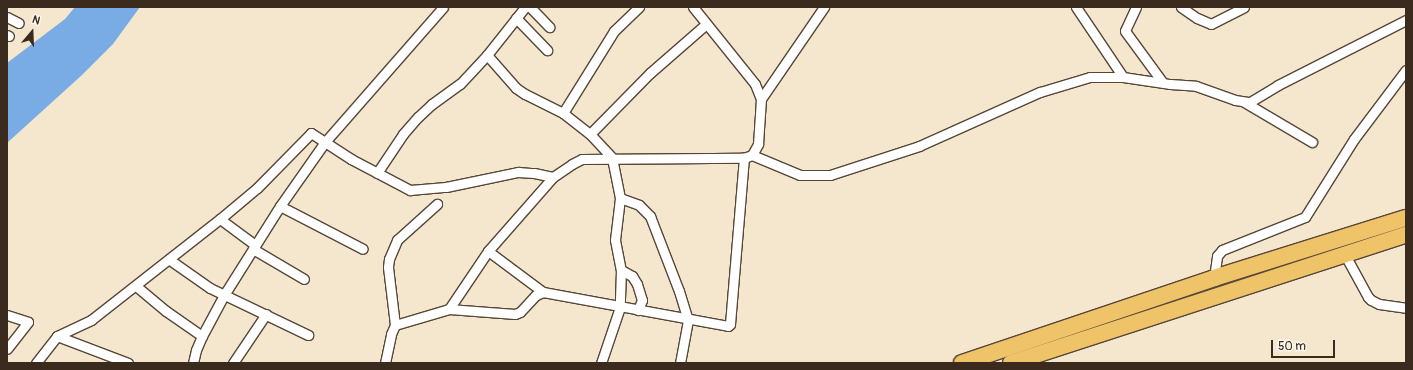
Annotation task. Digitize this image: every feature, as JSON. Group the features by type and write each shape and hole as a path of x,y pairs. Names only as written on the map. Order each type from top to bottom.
{"highway":[{"path":"962,363 1214,278 1406,218"},
{"path":"1011,363 1406,235"}],"street":[{"path":"193,363 202,336 224,295 280,206 325,142 443,7"},
{"path":"377,173 403,134 418,117 432,104 460,84 487,55 525,7"},
{"path":"530,7 549,27"},
{"path":"563,113 614,31 639,7"},
{"path":"488,251 543,292 688,320 726,326 730,324 748,157 758,144 761,99 755,84 693,7"},
{"path":"761,99 824,7"},
{"path":"1076,7 1123,77"},
{"path":"1136,7 1125,31 1163,83"},
{"path":"1181,7 1197,18 1211,24 1244,7"},
{"path":"7,17 20,23"},
{"path":"516,18 547,50"},
{"path":"1244,102 1254,100 1284,82 1406,20"},
{"path":"590,134 650,72 706,25"},
{"path":"487,55 516,88 563,113 590,134 612,158 620,198 614,240 621,270 620,306 601,363"},
{"path":"1214,278 1217,256 1222,250 1296,222 1305,216 1354,139 1406,70"},
{"path":"449,309 488,251 553,177 582,159 748,157 800,175 830,175 919,146 988,114 1066,83 1090,77 1123,77 1196,86 1244,102 1312,142"},
{"path":"36,363 57,336 91,320 220,220 257,188 311,133 377,173 406,188 415,190 446,187 518,172 534,172 553,177"},
{"path":"620,198 639,205 650,216 679,291 688,320 680,363"},
{"path":"385,363 391,334 395,324 388,267 389,259 397,240 437,204"},
{"path":"280,206 363,249"},
{"path":"220,220 254,247 304,279"},
{"path":"1345,255 1371,300 1379,304 1406,308"},
{"path":"170,260 210,288 308,335"},
{"path":"621,270 632,276 637,284 642,300 638,310"},
{"path":"136,286 166,311 202,336"},
{"path":"395,324 449,309 515,314 520,312 536,295 543,292"},
{"path":"233,363 266,314"},
{"path":"7,315 28,322 7,349"},
{"path":"57,336 116,361 128,363"}],"water":[{"path":"75,7 140,7 113,44 82,75 7,143 7,63 65,19"}]}
